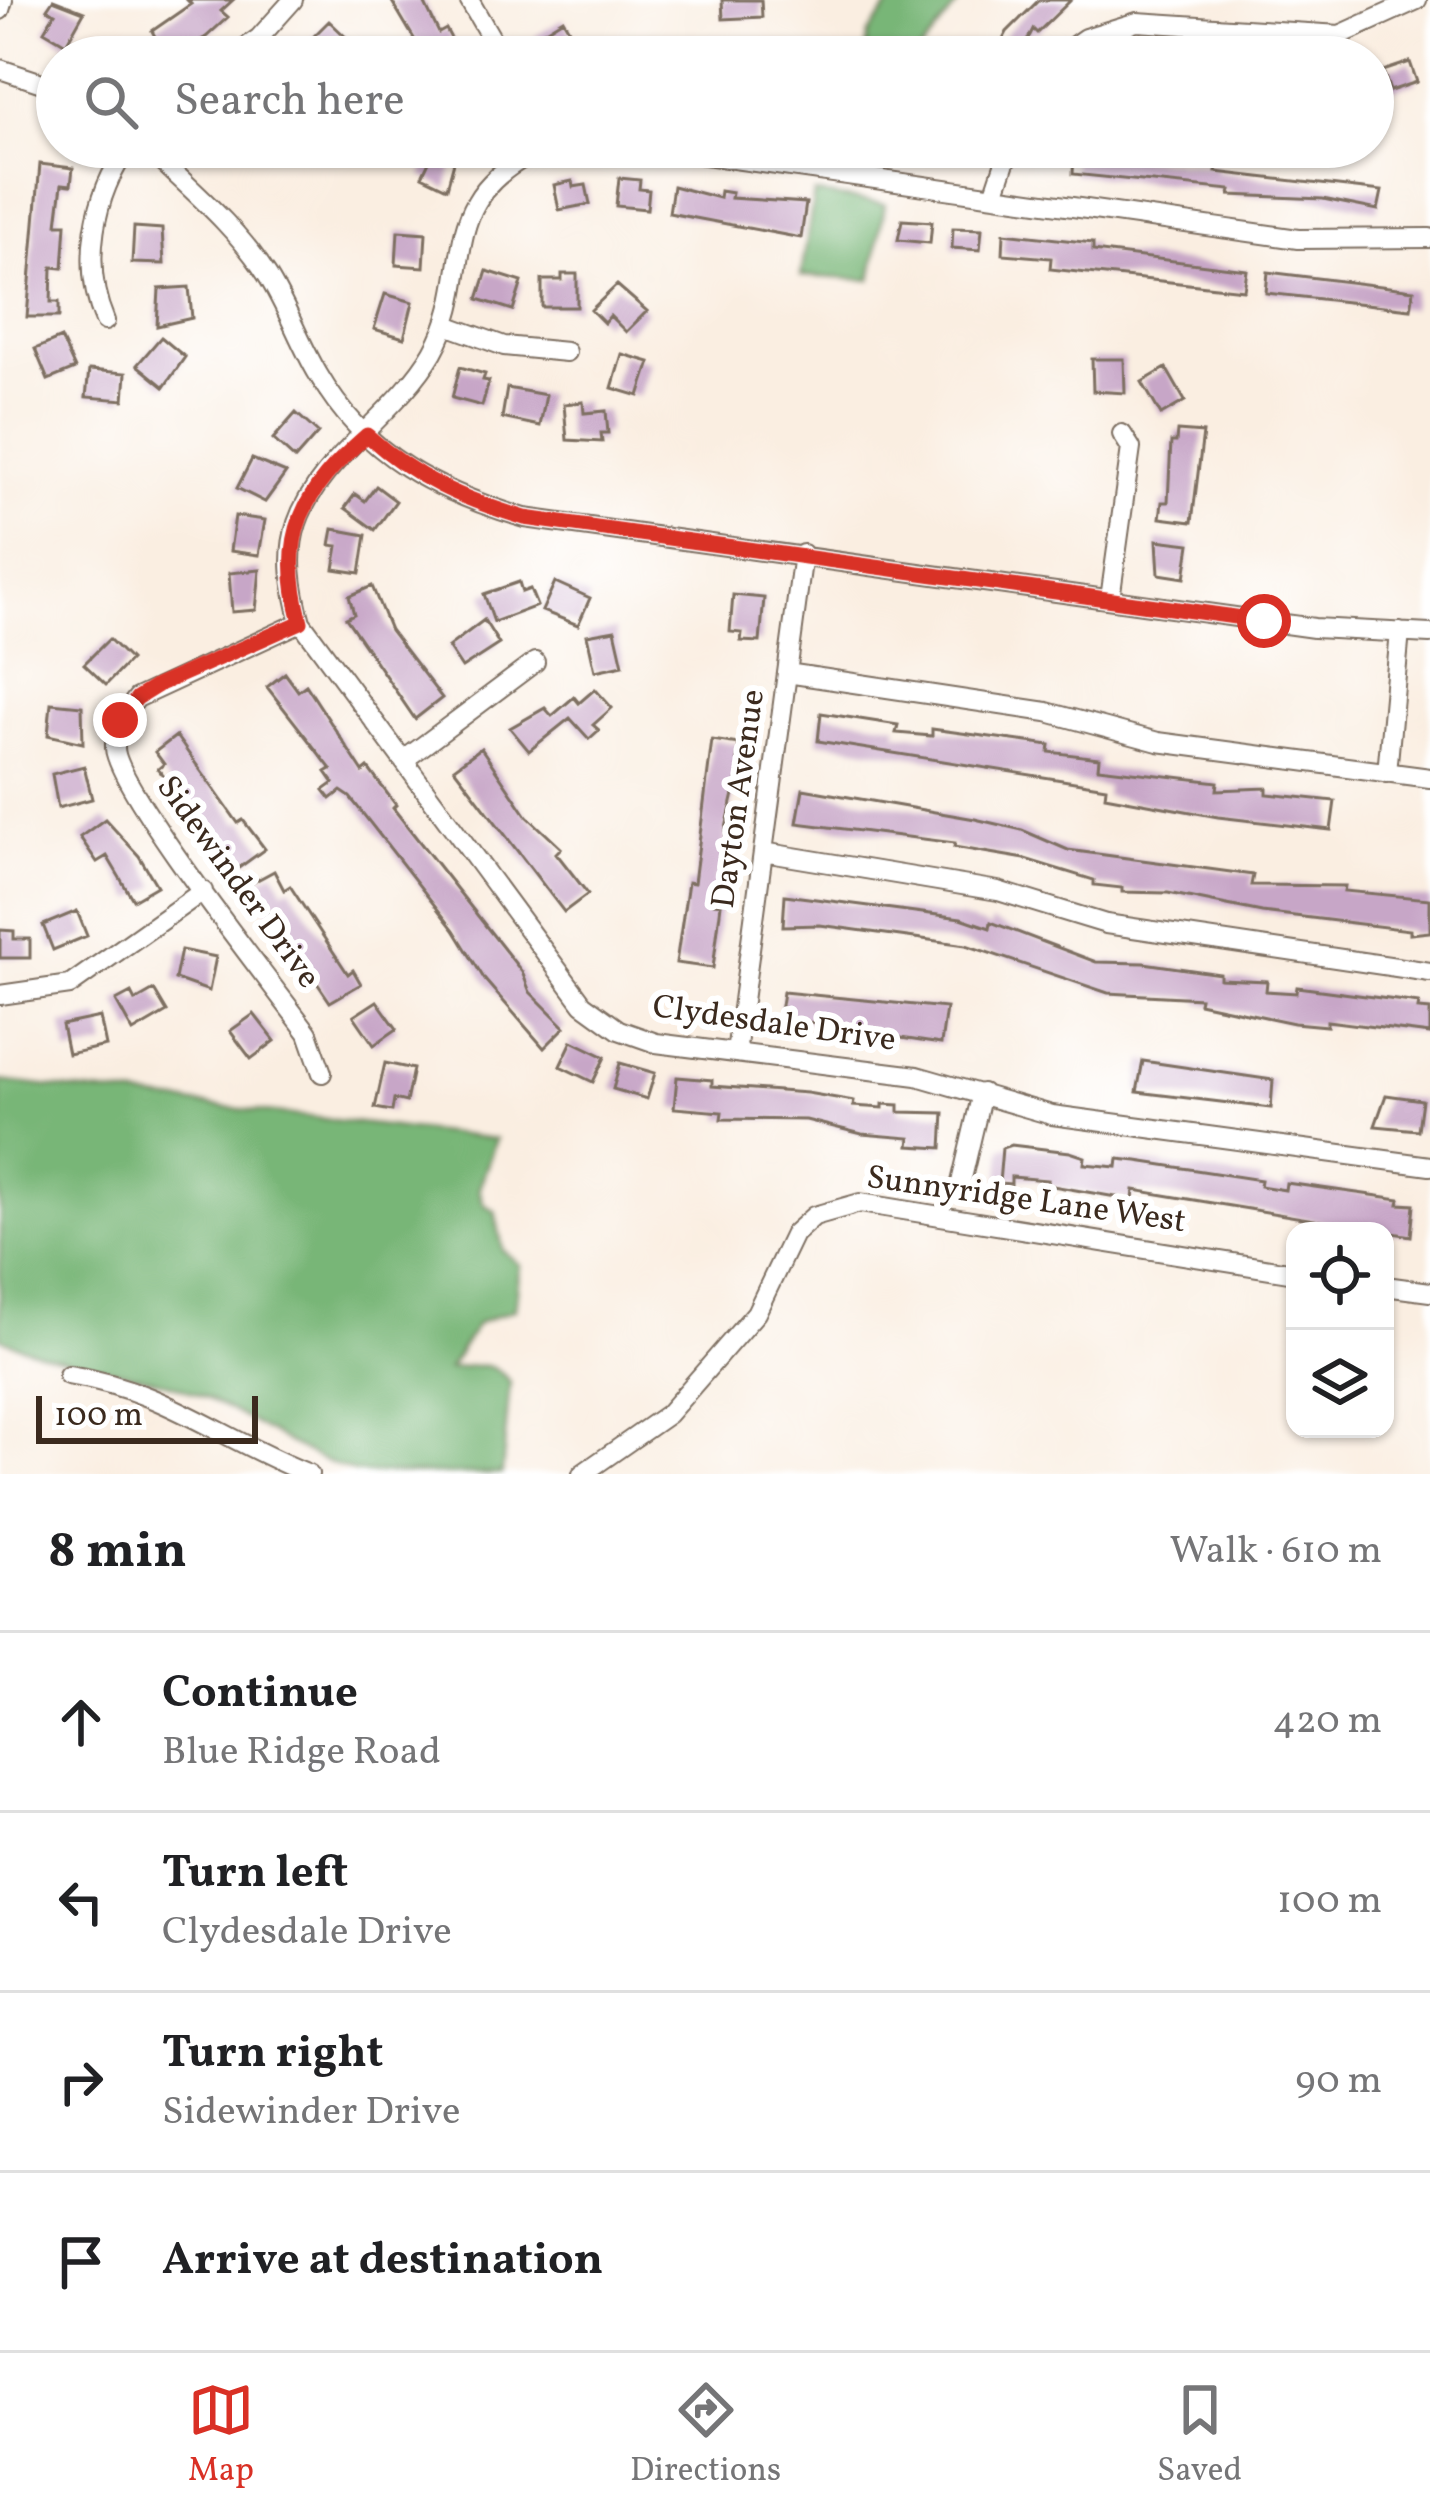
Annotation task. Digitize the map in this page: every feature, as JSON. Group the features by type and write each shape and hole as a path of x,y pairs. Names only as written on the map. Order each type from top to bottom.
{"street":[{"path":"0,10 4,0"},
{"path":"261,36 293,0"},
{"path":"469,0 490,36"},
{"path":"1092,36 1137,22 1340,34 1417,0"},
{"path":"0,69 36,81"},
{"path":"104,321 94,297 99,204 112,168"},
{"path":"169,168 231,227 268,275 317,374 342,411 403,467 454,497 525,518 1314,628 1430,634"},
{"path":"513,168 486,187 471,211 457,252 446,326 504,346 566,352"},
{"path":"792,168 1298,239 1430,238"},
{"path":"994,195 1003,168"},
{"name":"Clydesdale Drive","path":"446,326 409,391 309,495 296,526 290,566 301,622 583,1004 619,1030 656,1043 916,1076 1052,1115 1398,1166 1430,1166"},
{"path":"1110,599 1131,448 1121,434"},
{"name":"Dayton Avenue","path":"736,1053 802,554"},
{"name":"Sidewinder Drive","path":"301,622 137,698 120,720 114,750 122,771 202,890 308,1033 322,1073"},
{"path":"1388,773 1400,632"},
{"path":"404,760 535,662"},
{"path":"787,673 1047,712 1158,742 1430,778"},
{"path":"763,852 998,891 1106,924 1430,972"},
{"path":"0,995 70,985 202,890"},
{"path":"959,1191 982,1093"},
{"name":"Sunnyridge Lane West","path":"582,1474 668,1414 756,1313 794,1234 833,1207 860,1203 1286,1272"},
{"path":"1394,1287 1430,1292"},
{"path":"68,1375 153,1395 265,1457 309,1474"}],"green space":[{"path":"894,0 961,0 933,36 868,34"},
{"path":"814,193 885,204 871,280 801,276"},
{"path":"0,1081 496,1139 479,1189 484,1204 495,1211 503,1250 520,1265 515,1309 478,1323 448,1369 488,1367 510,1382 502,1474 354,1472 179,1387 0,1338"}],"building":[{"path":"53,0 84,12 70,36 52,36 44,31 55,13 47,9"},
{"path":"187,0 233,0 221,11 228,17 207,36 155,36 152,31 191,4"},
{"path":"391,0 423,0 439,33 446,29 450,36 412,36"},
{"path":"722,0 761,0 762,17 723,19"},
{"path":"1039,0 1071,0 1037,33 1033,29 1030,36 1005,36"},
{"path":"563,19 573,36 536,36"},
{"path":"329,21 345,36 314,36"},
{"path":"1410,62 1417,82 1394,90 1394,67"},
{"path":"40,168 73,168 71,185 62,184 57,224 66,224 63,268 52,267 51,302 59,302 59,317 27,317"},
{"path":"426,168 452,168 447,188 422,176"},
{"path":"1073,168 1217,168 1216,172 1382,191 1378,210 1323,199 1230,195 1231,190 1073,174"},
{"path":"619,178 640,180 639,189 649,190 647,209 616,206"},
{"path":"572,181 573,187 586,185 590,204 559,210 554,185"},
{"path":"673,186 719,198 720,191 732,193 731,198 806,203 801,238 669,213"},
{"path":"902,220 932,222 930,243 898,240"},
{"path":"134,227 162,229 164,264 132,263"},
{"path":"953,228 982,229 980,250 952,248"},
{"path":"398,231 426,233 424,267 396,265"},
{"path":"1004,233 1093,243 1093,251 1247,270 1244,290 1050,269 1051,258 1003,254"},
{"path":"487,271 522,282 513,310 478,299"},
{"path":"1268,272 1414,290 1411,309 1266,293"},
{"path":"562,274 577,274 577,307 542,307 542,280 562,280"},
{"path":"617,285 647,311 626,332 610,316 604,323 591,310"},
{"path":"189,287 192,318 157,326 159,289"},
{"path":"385,294 413,302 404,338 374,329"},
{"path":"161,337 185,357 164,387 137,365"},
{"path":"61,338 75,369 48,380 35,349"},
{"path":"622,354 650,362 639,396 612,388"},
{"path":"1092,359 1124,359 1125,393 1093,391"},
{"path":"460,367 485,374 483,380 489,381 482,406 452,398"},
{"path":"1166,368 1185,401 1161,415 1142,382"},
{"path":"89,370 126,373 124,400 86,397"},
{"path":"507,388 546,395 540,426 502,418"},
{"path":"583,402 584,413 606,411 608,433 601,433 602,442 567,440 564,404"},
{"path":"296,413 318,433 295,459 273,439"},
{"path":"1177,431 1203,433 1192,522 1160,518 1162,502 1168,502 1171,442 1176,442"},
{"path":"252,459 286,473 265,502 237,488"},
{"path":"376,486 396,501 375,530 345,508 355,494 365,501"},
{"path":"235,516 265,520 259,555 230,551"},
{"path":"333,529 366,535 360,573 334,569 338,546 330,545"},
{"path":"1157,540 1190,544 1185,578 1159,574"},
{"path":"260,570 256,610 232,612 229,573"},
{"path":"519,582 522,592 530,589 537,606 494,622 484,594"},
{"path":"555,582 590,598 578,625 542,611"},
{"path":"372,586 390,630 442,698 415,719 346,618 354,614 349,596"},
{"path":"733,595 764,598 760,642 741,641 742,633 730,632"},
{"path":"484,620 499,644 462,668 448,647"},
{"path":"615,630 623,665 595,671 587,635"},
{"path":"109,639 130,660 106,685 84,664"},
{"path":"285,673 298,691 306,685 363,772 368,768 396,805 393,808 522,972 530,992 565,1027 544,1048 485,980 454,930 350,797 341,791 331,799 324,790 334,783 326,772 331,769 267,687"},
{"path":"595,689 612,708 593,725 599,730 589,739 570,718 529,751 510,728 545,708 552,716 574,697 579,703"},
{"path":"51,703 82,706 83,743 48,735"},
{"path":"821,713 898,725 896,733 932,736 932,729 1050,745 1049,752 1099,758 1098,768 1218,782 1217,790 1267,788 1267,794 1335,801 1331,830 1218,817 1105,796 1106,787 818,741"},
{"path":"176,736 238,823 243,820 265,849 236,870 158,769 164,764 155,752"},
{"path":"712,740 739,744 737,759 742,760 726,828 725,876 717,875 714,903 721,904 713,968 676,963 688,882 694,883"},
{"path":"481,748 527,816 561,848 556,853 588,894 564,912 454,768"},
{"path":"84,766 92,799 58,808 52,774"},
{"path":"803,789 975,819 1022,830 1068,850 1253,875 1251,885 1345,886 1344,891 1430,899 1430,932 1410,934 1410,930 1262,912 1168,893 1122,892 1122,888 1094,885 1094,880 1025,859 954,847 955,843 797,823"},
{"path":"105,819 139,856 157,886 133,900 107,856 97,862 80,837"},
{"path":"274,871 284,890 290,886 348,974 353,970 361,984 330,1002 250,884"},
{"path":"785,895 961,918 990,928 991,922 1096,962 1144,963 1220,974 1220,979 1267,981 1266,991 1296,993 1297,987 1419,1003 1418,1009 1430,1010 1430,1034 1327,1021 1327,1026 1294,1023 1199,1003 1200,998 1108,993 966,945 820,925 783,926"},
{"path":"77,911 87,936 53,950 43,925"},
{"path":"0,930 14,931 14,939 30,939 30,958 0,958"},
{"path":"181,950 216,957 209,991 175,979"},
{"path":"154,990 167,1012 133,1032 116,1001 131,993 135,1001"},
{"path":"783,992 946,1008 941,1044 874,1034 875,1029 779,1019"},
{"path":"377,1001 397,1029 374,1045 354,1016"},
{"path":"254,1014 275,1041 251,1059 230,1031"},
{"path":"100,1017 106,1046 68,1054 62,1025"},
{"path":"572,1041 605,1057 593,1082 560,1066"},
{"path":"1143,1061 1273,1080 1271,1108 1137,1092"},
{"path":"385,1063 413,1069 406,1102 394,1099 392,1111 375,1108"},
{"path":"620,1063 655,1073 647,1099 613,1089"},
{"path":"677,1077 712,1080 712,1086 807,1093 854,1101 853,1106 899,1105 899,1112 944,1113 942,1148 909,1146 910,1138 862,1134 806,1120 721,1119 722,1112 674,1108"},
{"path":"1386,1095 1422,1100 1418,1130 1375,1126"},
{"path":"1002,1148 1070,1152 1085,1157 1084,1164 1117,1167 1118,1159 1137,1161 1261,1180 1260,1186 1285,1190 1286,1183 1400,1199 1399,1204 1414,1205 1411,1236 1394,1233 1394,1222 1327,1222 1134,1190 1133,1200 1047,1185 1048,1180 1011,1177 1011,1184 999,1183"}],"route":[{"path":"120,720 137,698 158,685 301,622 290,566 296,526 309,495 367,435 403,467 454,497 525,518 700,538 1264,621"}]}
